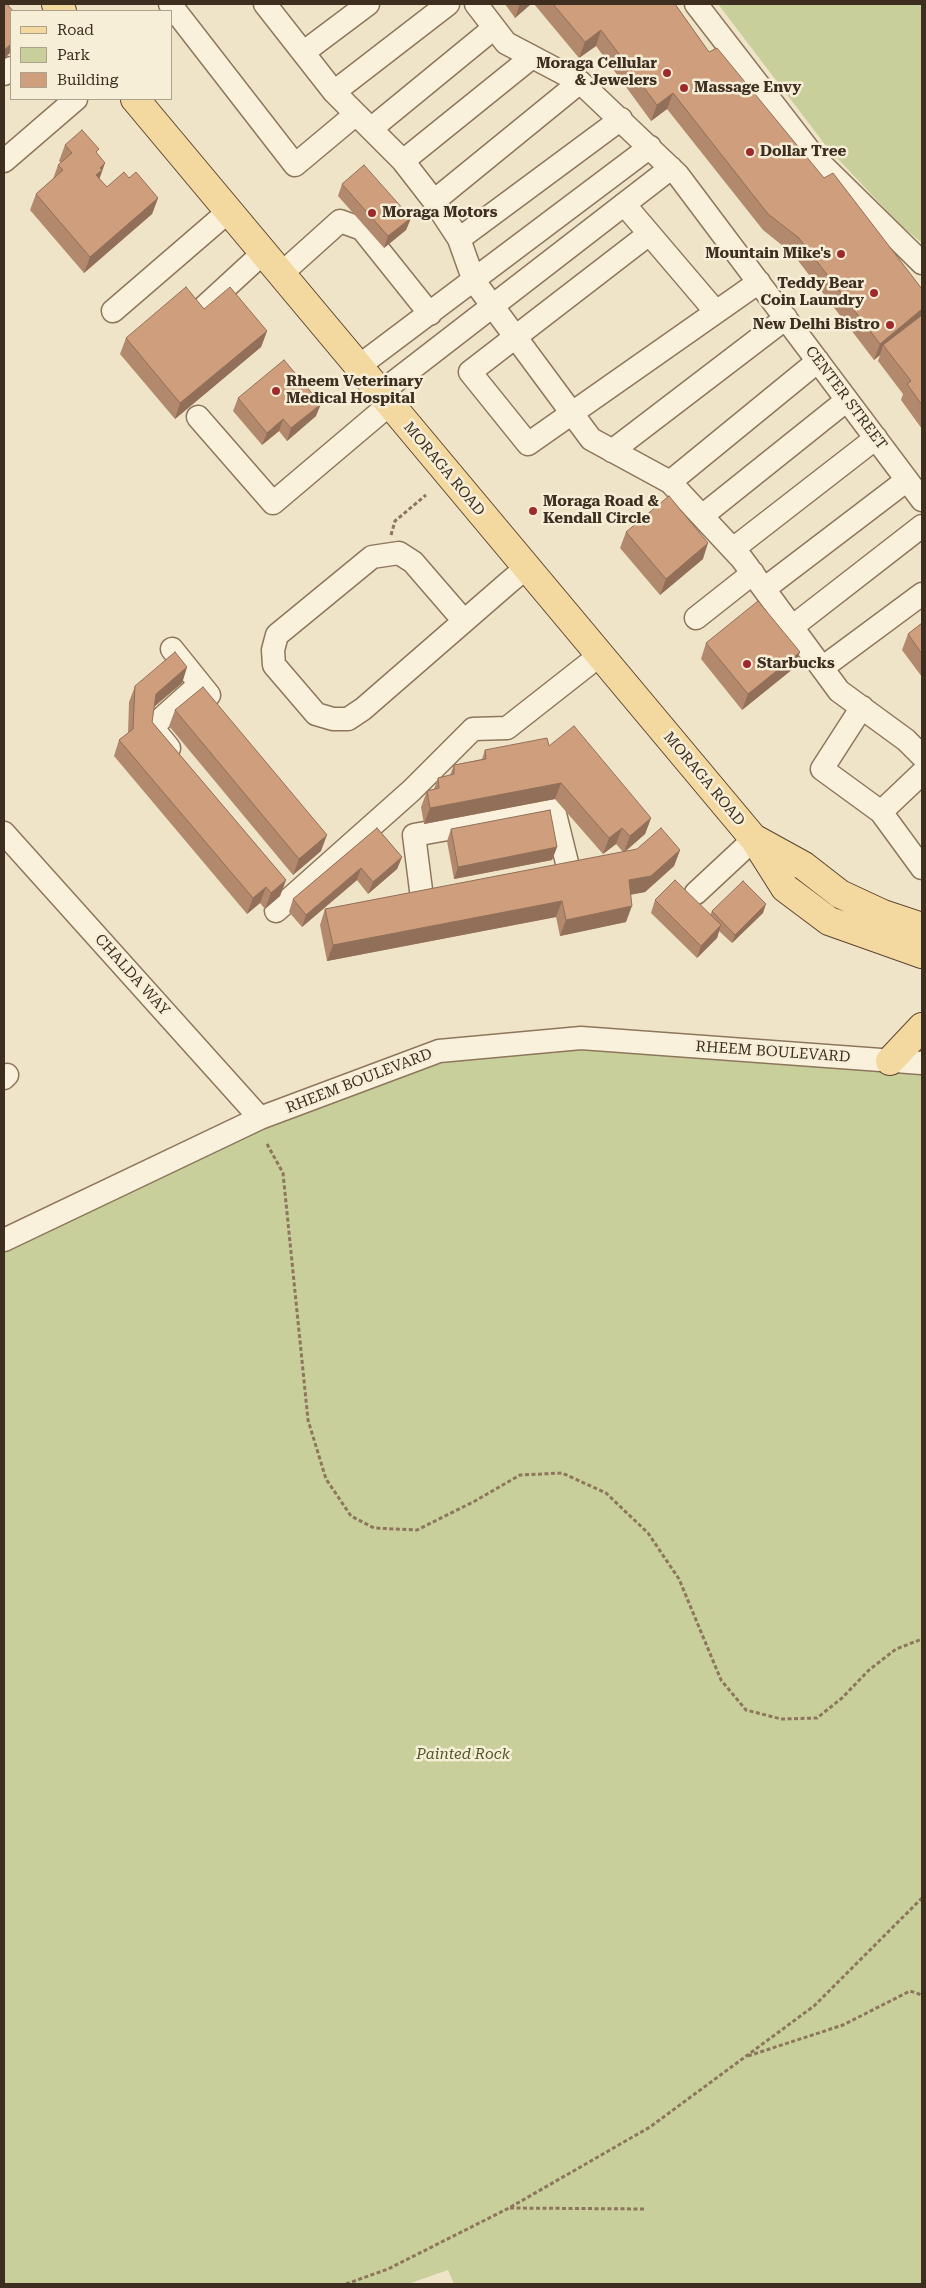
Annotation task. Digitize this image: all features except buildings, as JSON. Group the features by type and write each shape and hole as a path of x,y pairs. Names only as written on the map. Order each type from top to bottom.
{"main road":[{"name":"MORAGA ROAD","path":"136,100 754,839 785,888 829,921 920,948"},
{"path":"890,1061 922,1027"}],"street":[{"path":"170,4 295,165 364,121 494,28"},
{"path":"304,52 368,4"},
{"path":"334,92 448,4"},
{"name":"CENTER STREET","path":"476,4 506,43 580,82 671,168 922,500"},
{"path":"696,4 815,158 922,263"},
{"path":"277,8 304,52 334,92 403,161 434,200 459,239 474,281 591,439 670,482 733,549 839,691 906,740 922,756"},
{"path":"403,161 532,57"},
{"path":"434,200 580,82"},
{"path":"4,161 75,100"},
{"path":"459,239 621,119"},
{"path":"359,366 650,147"},
{"path":"198,417 273,503 385,398 492,307 671,168"},
{"path":"624,204 716,312"},
{"path":"113,311 229,212"},
{"path":"280,274 340,221 362,229 430,314"},
{"path":"649,234 470,372 528,444 759,282"},
{"path":"201,310 263,253"},
{"path":"612,451 786,318"},
{"path":"670,482 818,361"},
{"path":"702,516 847,400"},
{"path":"733,549 876,438"},
{"path":"696,618 758,581 907,480"},
{"path":"792,627 922,526"},
{"path":"464,621 413,562 398,553 372,557 277,635 273,650 274,664 316,714 333,719 348,719 363,708 527,567"},
{"path":"822,668 922,594"},
{"path":"172,649 224,714"},
{"path":"282,897 332,848 390,809 473,729 507,728 600,655"},
{"path":"184,766 152,727 200,684"},
{"path":"862,708 822,769 881,812 922,868"},
{"path":"881,812 922,773"},
{"path":"390,809 414,835 423,898"},
{"path":"414,835 554,810 569,871"},
{"name":"CHALDA WAY","path":"4,832 260,1118"},
{"path":"696,893 754,839"},
{"name":"RHEEM BOULEVARD","path":"4,1240 260,1118 439,1051 581,1038 922,1063"}],"path":[{"path":"387,555 394,521 426,495"},
{"path":"267,1144 283,1173 308,1420 326,1479 352,1516 374,1528 417,1530 475,1501 520,1475 562,1473 606,1493 648,1533 679,1579 721,1680 746,1710 781,1719 817,1718 842,1698 869,1670 896,1649 922,1639"},
{"path":"346,2284 388,2269 509,2208 650,2127 814,2006 922,1898"},
{"path":"745,2057 843,2025 910,1991 922,1995"},
{"path":"509,2208 644,2208"}],"green space":[{"path":"718,4 922,4 922,243 899,224 826,146"},
{"name":"Painted Rock","path":"581,1038 922,1063 922,2284 454,2284 448,2270 408,2284 4,2284 4,1240 439,1051"}],"place":[{"name":"Moraga Cellular & Jewelers","path":"667,73"},
{"name":"Massage Envy","path":"684,88"},
{"name":"Dollar Tree","path":"750,152"},
{"name":"Moraga Motors","path":"372,213"},
{"name":"Mountain Mike's","path":"841,254"},
{"name":"Teddy Bear Coin Laundry","path":"874,293"},
{"name":"New Delhi Bistro","path":"890,325"},
{"name":"Rheem Veterinary Medical Hospital","path":"276,391"},
{"name":"Moraga Road & Kendall Circle","path":"533,511"},
{"name":"Starbucks","path":"747,664"}]}
